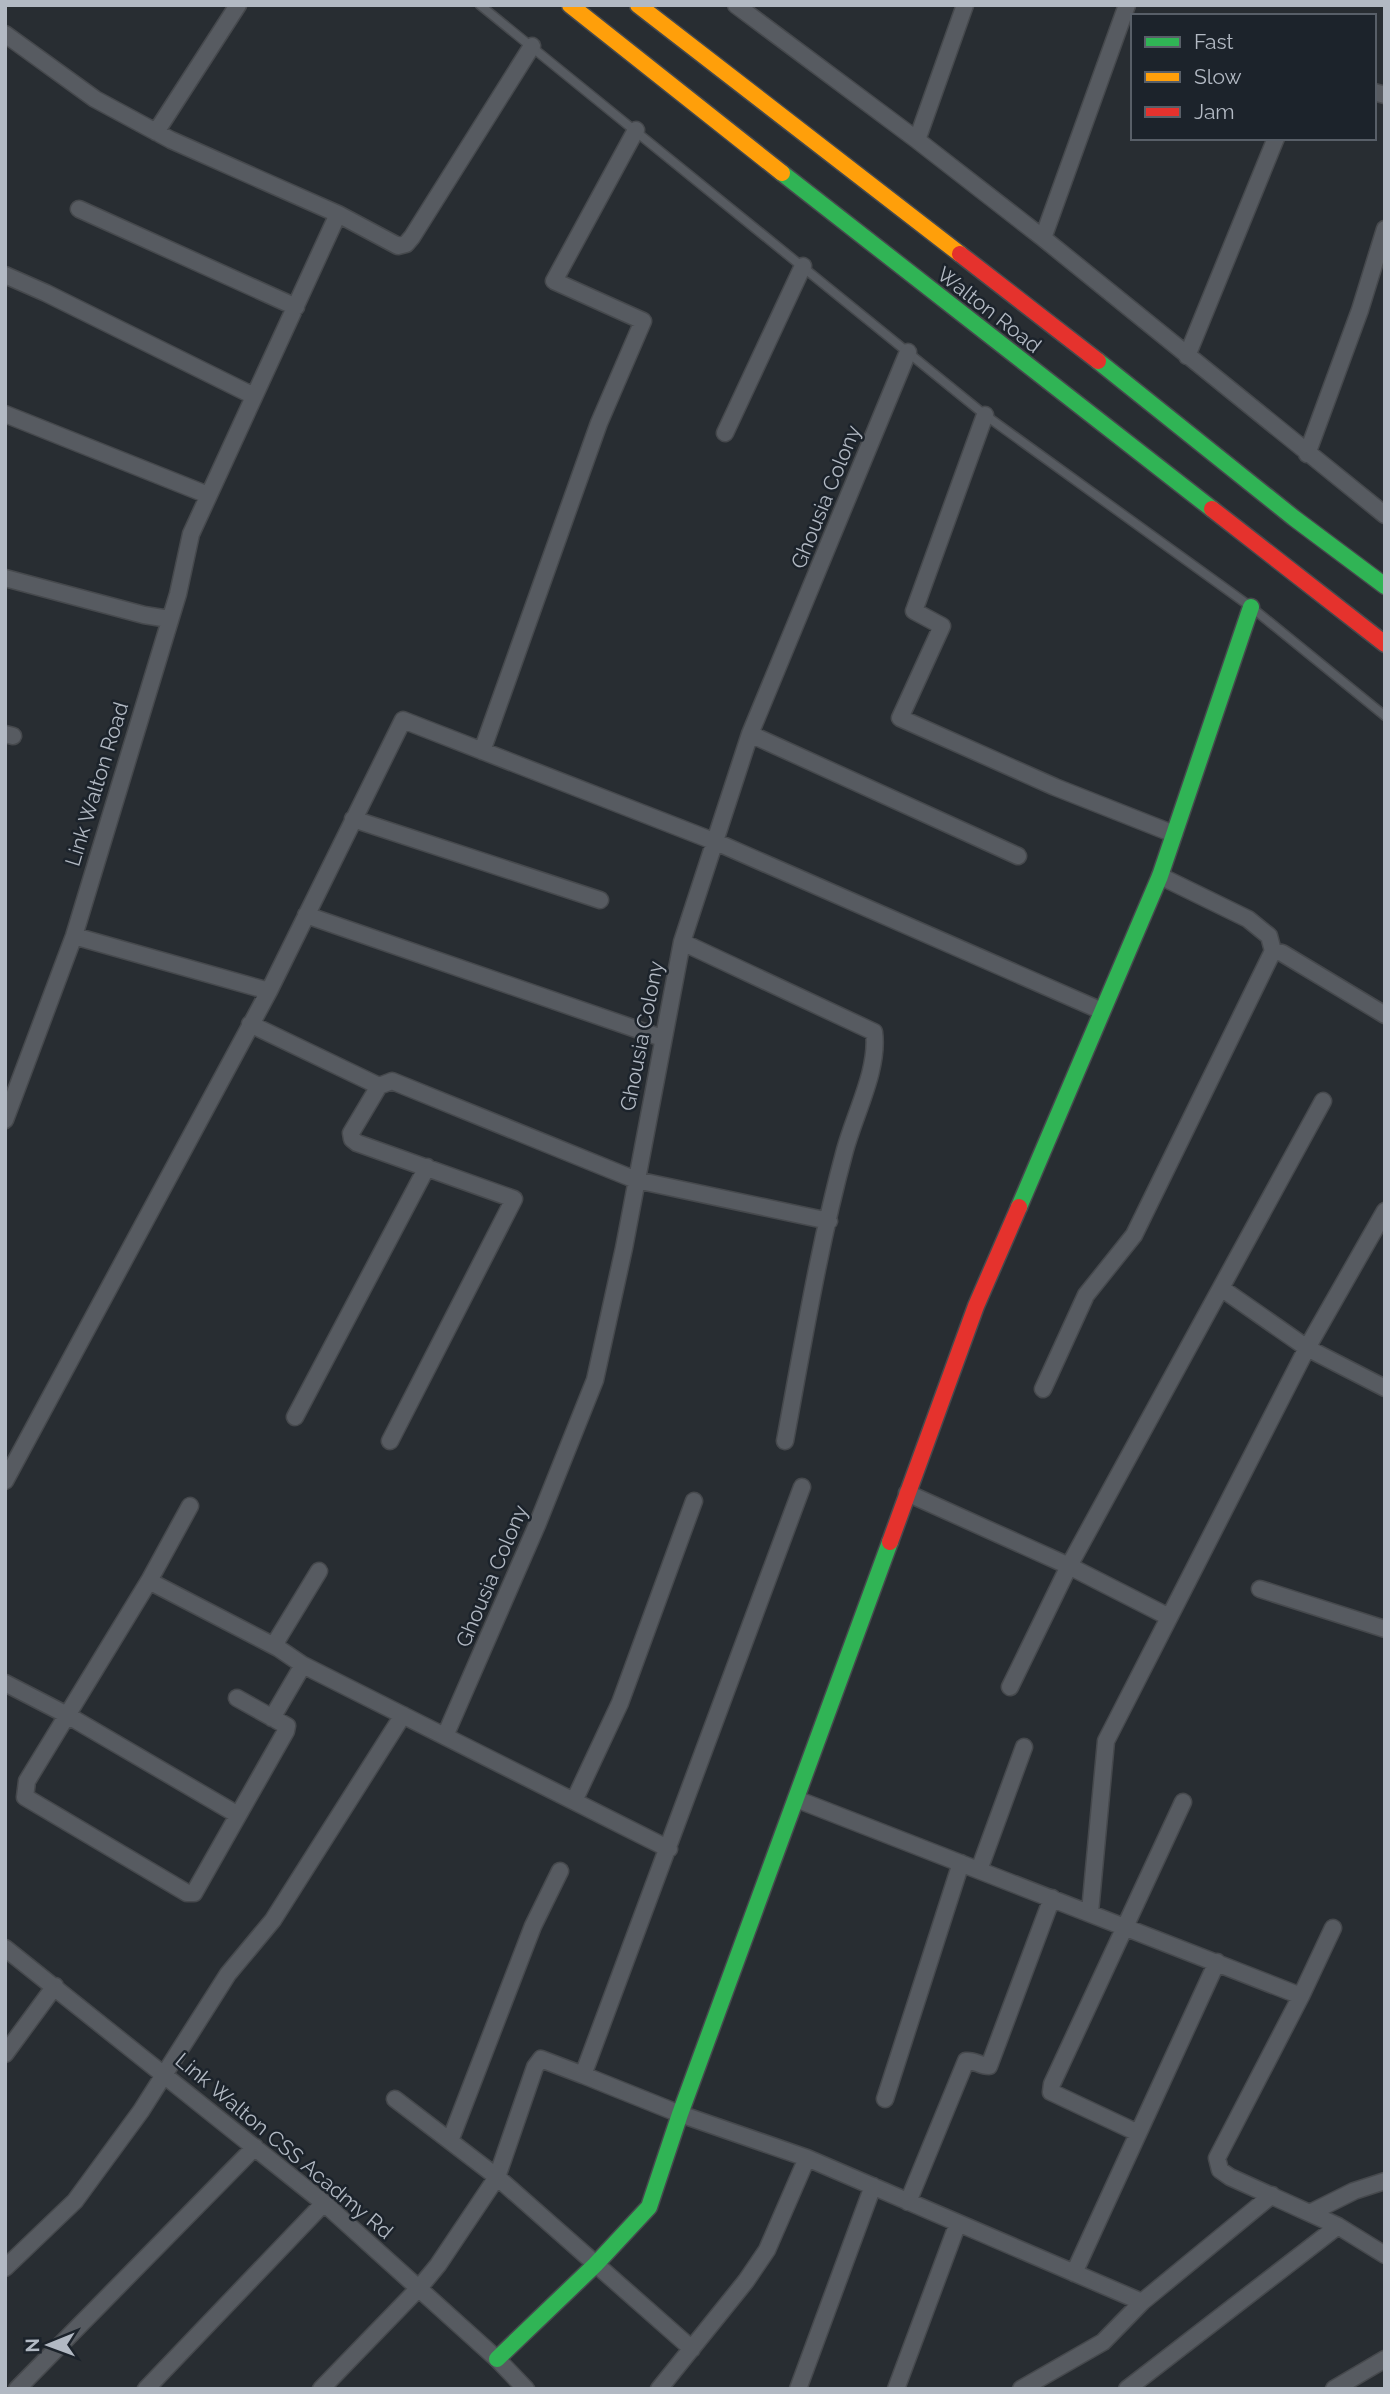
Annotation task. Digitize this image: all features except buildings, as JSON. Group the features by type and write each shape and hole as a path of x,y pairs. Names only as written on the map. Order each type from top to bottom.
{"main road":[{"name":"Walton Road","path":"570,5 844,223 1385,644"},
{"name":"Walton Road","path":"638,5 894,205 1022,300 1294,517 1385,586"},
{"path":"497,2359 596,2265 649,2207 680,2114 976,1306 1160,876 1251,607"}],"street":[{"path":"156,131 238,5"},
{"path":"736,5 1043,238 1385,515"},
{"path":"917,140 965,5"},
{"path":"1043,238 1127,5"},
{"path":"5,34 96,99 156,131 338,214 398,246 407,244 532,47"},
{"path":"482,751 599,424 643,321 554,281 636,130"},
{"path":"1186,356 1275,140"},
{"path":"79,209 296,307"},
{"name":"Link Walton Road","path":"5,1119 74,936 178,594 191,534 338,214"},
{"path":"1307,454 1360,310 1385,229"},
{"path":"725,433 803,266"},
{"path":"5,275 254,396"},
{"name":"Ghousia Colony","path":"445,1737 537,1525 595,1380 682,942 750,734 908,352"},
{"path":"5,414 208,495"},
{"path":"985,415 914,611 942,626 900,718 1055,787 1174,834"},
{"path":"5,578 144,615 169,619"},
{"path":"5,1481 269,991 403,720 716,842 1102,1011"},
{"path":"750,734 1018,856"},
{"path":"353,820 600,900"},
{"path":"1043,1389 1086,1295 1134,1235 1273,951 1269,936 1248,919 1160,876"},
{"path":"306,915 662,1038"},
{"path":"74,936 269,991"},
{"path":"682,942 874,1032 876,1051 845,1150 785,1441"},
{"path":"1273,951 1282,953 1385,1015"},
{"path":"250,1024 379,1086"},
{"path":"390,1441 514,1199 352,1139 351,1133 379,1086 392,1081 636,1180 829,1221"},
{"path":"1010,1687 1069,1566 1322,1101"},
{"path":"295,1417 427,1167"},
{"path":"1090,1912 1106,1741 1307,1348 1385,1211"},
{"path":"1221,1287 1307,1348 1385,1388"},
{"path":"583,2076 802,1487"},
{"path":"907,1493 1069,1566 1169,1617"},
{"path":"574,1801 620,1703 694,1501"},
{"path":"190,1506 149,1581 26,1781 25,1797 187,1893 194,1893 286,1731 287,1726 237,1698"},
{"path":"278,1648 277,1640 319,1571"},
{"path":"149,1581 278,1648 303,1665 669,1849"},
{"path":"1261,1589 1385,1629"},
{"path":"272,1717 303,1665"},
{"path":"5,1683 67,1715 238,1815"},
{"path":"5,2268 75,2201 141,2111 228,1974 272,1920 403,1715"},
{"path":"979,1870 1024,1747"},
{"path":"796,1799 1301,1996"},
{"path":"1139,2133 1051,2092 1052,2084 1183,1802"},
{"path":"885,2099 961,1863"},
{"path":"450,2141 533,1926 560,1871"},
{"path":"908,2202 966,2061 972,2060 989,2066 1052,1898"},
{"path":"1333,1928 1217,2158 1220,2170 1338,2226 1385,2255"},
{"name":"Link Walton CSS Acadmy Rd","path":"5,1948 324,2203 497,2359 526,2389"},
{"path":"1074,2273 1217,1962"},
{"path":"5,2054 55,1986"},
{"path":"321,2389 419,2288 438,2265 497,2177 535,2067 541,2059 680,2114 807,2158 1142,2302"},
{"path":"395,2099 497,2177 692,2348"},
{"path":"17,2389 255,2147"},
{"path":"659,2389 746,2281 767,2250 807,2158"},
{"path":"1310,2213 1354,2191 1385,2181"},
{"path":"797,2389 873,2186"},
{"path":"1021,2389 1103,2342 1142,2302 1272,2195"},
{"path":"146,2389 324,2203"},
{"path":"896,2389 958,2224"},
{"path":"1127,2389 1338,2226"},
{"path":"1334,2389 1385,2359"}],"lane":[{"path":"480,5 985,415 1251,607 1385,716"}],"traffic: fast":[{"path":"782,173 1212,509"},
{"path":"1098,361 1294,518 1385,586"},
{"path":"1019,1207 1160,876 1251,607"},
{"path":"497,2359 595,2265 649,2207 680,2114 890,1542"}],"traffic: slow":[{"path":"570,5 782,173"},
{"path":"638,5 960,254"}],"traffic: jam":[{"path":"960,254 1098,361"},
{"path":"1212,509 1385,644"},
{"path":"890,1542 976,1306 1019,1207"}]}
